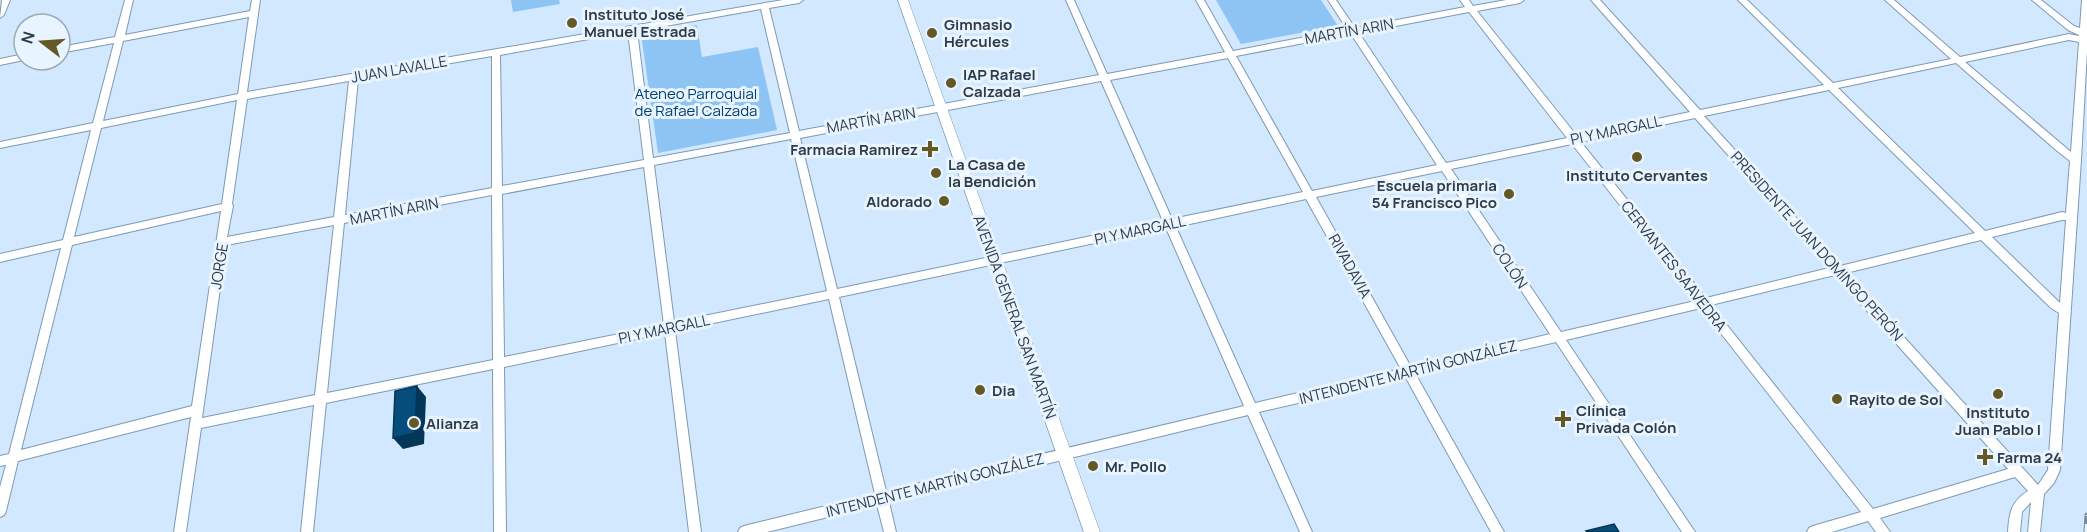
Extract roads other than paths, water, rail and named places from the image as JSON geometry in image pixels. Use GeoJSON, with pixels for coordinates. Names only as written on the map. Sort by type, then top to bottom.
{"type":"FeatureCollection","features":[{"type":"Feature","properties":{"kind":"main road","name":"AVENIDA GENERAL SAN MARTÍN"},"geometry":{"type":"LineString","coordinates":[[903,0],[1092,532]]}},
{"type":"Feature","properties":{"kind":"street"},"geometry":{"type":"LineString","coordinates":[[0,15],[6,0]]}},
{"type":"Feature","properties":{"kind":"street"},"geometry":{"type":"LineString","coordinates":[[0,511],[129,0]]}},
{"type":"Feature","properties":{"kind":"street","name":"JORGE"},"geometry":{"type":"LineString","coordinates":[[180,532],[256,0]]}},
{"type":"Feature","properties":{"kind":"street","name":"JUAN LAVALLE"},"geometry":{"type":"LineString","coordinates":[[0,145],[244,96],[800,0]]}},
{"type":"Feature","properties":{"kind":"street"},"geometry":{"type":"LineString","coordinates":[[1070,0],[1306,532]]}},
{"type":"Feature","properties":{"kind":"street","name":"RIVADAVIA"},"geometry":{"type":"LineString","coordinates":[[1200,0],[1498,532]]}},
{"type":"Feature","properties":{"kind":"street","name":"COLÓN"},"geometry":{"type":"LineString","coordinates":[[1332,0],[1689,532]]}},
{"type":"Feature","properties":{"kind":"street","name":"MARTÍN ARIN"},"geometry":{"type":"LineString","coordinates":[[223,242],[1230,54],[1353,30],[1468,4],[1520,0]]}},
{"type":"Feature","properties":{"kind":"street","name":"PRESIDENTE JUAN DOMINGO PERÓN"},"geometry":{"type":"LineString","coordinates":[[1595,0],[2038,494]]}},
{"type":"Feature","properties":{"kind":"street"},"geometry":{"type":"LineString","coordinates":[[1742,0],[2055,305],[2065,311]]}},
{"type":"Feature","properties":{"kind":"street"},"geometry":{"type":"LineString","coordinates":[[1888,0],[2059,148],[2076,159]]}},
{"type":"Feature","properties":{"kind":"street"},"geometry":{"type":"LineString","coordinates":[[2036,0],[2083,36]]}},
{"type":"Feature","properties":{"kind":"street"},"geometry":{"type":"LineString","coordinates":[[2014,532],[2016,509],[2024,500],[2038,494],[2050,482],[2054,470],[2086,0]]}},
{"type":"Feature","properties":{"kind":"street","name":"CERVANTES SAAVEDRA"},"geometry":{"type":"LineString","coordinates":[[1468,4],[1884,532]]}},
{"type":"Feature","properties":{"kind":"street"},"geometry":{"type":"LineString","coordinates":[[764,6],[890,532]]}},
{"type":"Feature","properties":{"kind":"street"},"geometry":{"type":"LineString","coordinates":[[72,48],[254,13]]}},
{"type":"Feature","properties":{"kind":"street"},"geometry":{"type":"LineString","coordinates":[[632,29],[695,532]]}},
{"type":"Feature","properties":{"kind":"street","name":"PI Y MARGALL"},"geometry":{"type":"LineString","coordinates":[[196,424],[833,294],[1831,85],[2083,36]]}},
{"type":"Feature","properties":{"kind":"street"},"geometry":{"type":"LineString","coordinates":[[496,53],[500,532]]}},
{"type":"Feature","properties":{"kind":"street"},"geometry":{"type":"LineString","coordinates":[[307,532],[354,77]]}},
{"type":"Feature","properties":{"kind":"street"},"geometry":{"type":"LineString","coordinates":[[0,258],[228,206]]}},
{"type":"Feature","properties":{"kind":"street","name":"INTENDENTE MARTÍN GONZÁLEZ"},"geometry":{"type":"LineString","coordinates":[[744,532],[1064,453],[1839,271],[2061,216],[2072,217]]}},
{"type":"Feature","properties":{"kind":"street"},"geometry":{"type":"LineString","coordinates":[[0,461],[198,410]]}},
{"type":"Feature","properties":{"kind":"street"},"geometry":{"type":"LineString","coordinates":[[1813,532],[2018,471]]}},
{"type":"Feature","properties":{"kind":"street"},"geometry":{"type":"LineString","coordinates":[[2034,532],[2038,494]]}},
{"type":"Feature","properties":{"kind":"railway"},"geometry":{"type":"LineString","coordinates":[[2086,532],[2087,515]]}},
{"type":"Feature","properties":{"kind":"place","name":"Instituto José Manuel Estrada"},"geometry":{"type":"Point","coordinates":[572,23]}},
{"type":"Feature","properties":{"kind":"place","name":"Gimnasio Hércules"},"geometry":{"type":"Point","coordinates":[932,33]}},
{"type":"Feature","properties":{"kind":"place","name":"IAP Rafael Calzada"},"geometry":{"type":"Point","coordinates":[951,83]}},
{"type":"Feature","properties":{"kind":"place","name":"Farmacia Ramirez"},"geometry":{"type":"Point","coordinates":[930,149]}},
{"type":"Feature","properties":{"kind":"place","name":"Instituto Cervantes"},"geometry":{"type":"Point","coordinates":[1637,157]}},
{"type":"Feature","properties":{"kind":"place","name":"La Casa de la Bendición"},"geometry":{"type":"Point","coordinates":[936,173]}},
{"type":"Feature","properties":{"kind":"place","name":"Escuela primaria 54 Francisco Pico"},"geometry":{"type":"Point","coordinates":[1509,194]}},
{"type":"Feature","properties":{"kind":"place","name":"Aldorado"},"geometry":{"type":"Point","coordinates":[944,201]}},
{"type":"Feature","properties":{"kind":"place","name":"Dia"},"geometry":{"type":"Point","coordinates":[980,390]}},
{"type":"Feature","properties":{"kind":"place","name":"Instituto Juan Pablo I"},"geometry":{"type":"Point","coordinates":[1998,394]}},
{"type":"Feature","properties":{"kind":"place","name":"Rayito de Sol"},"geometry":{"type":"Point","coordinates":[1837,399]}},
{"type":"Feature","properties":{"kind":"place","name":"Clínica Privada Colón"},"geometry":{"type":"Point","coordinates":[1563,419]}},
{"type":"Feature","properties":{"kind":"place","name":"Alianza"},"geometry":{"type":"Point","coordinates":[414,423]}},
{"type":"Feature","properties":{"kind":"place","name":"Farma 24"},"geometry":{"type":"Point","coordinates":[1985,457]}},
{"type":"Feature","properties":{"kind":"place","name":"Mr. Pollo"},"geometry":{"type":"Point","coordinates":[1093,466]}},
{"type":"Feature","properties":{"kind":"park label","name":"Ateneo Parroquial de Rafael Calzada"},"geometry":{"type":"Point","coordinates":[696,102]}}]}
